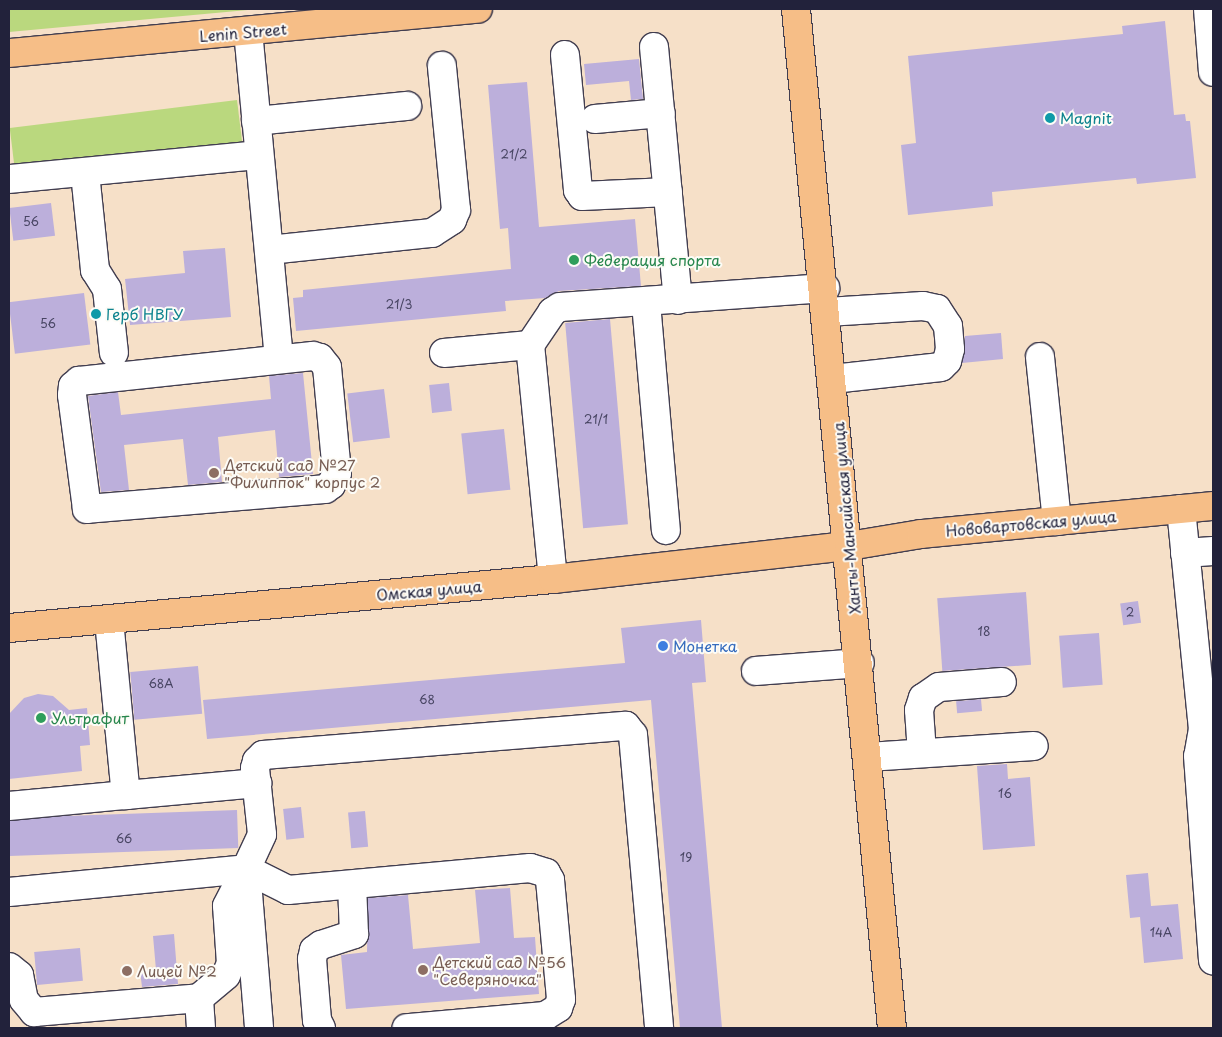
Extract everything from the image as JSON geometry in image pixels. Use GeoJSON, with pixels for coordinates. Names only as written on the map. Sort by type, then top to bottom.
{"type":"FeatureCollection","features":[{"type":"Feature","properties":{"kind":"main road","name":"Lenin Street"},"geometry":{"type":"LineString","coordinates":[[9,53],[478,9]]}},
{"type":"Feature","properties":{"kind":"main road","name":"Ханты-Мансийская улица"},"geometry":{"type":"LineString","coordinates":[[796,9],[834,379],[892,1028]]}},
{"type":"Feature","properties":{"kind":"main road","name":"Нововартовская улица"},"geometry":{"type":"LineString","coordinates":[[849,546],[921,534],[1213,506]]}},
{"type":"Feature","properties":{"kind":"main road","name":"Омская улица"},"geometry":{"type":"LineString","coordinates":[[9,628],[553,579],[849,546]]}},
{"type":"Feature","properties":{"kind":"lane"},"geometry":{"type":"LineString","coordinates":[[1208,9],[1213,72]]}},
{"type":"Feature","properties":{"kind":"lane"},"geometry":{"type":"LineString","coordinates":[[248,31],[279,359]]}},
{"type":"Feature","properties":{"kind":"lane"},"geometry":{"type":"LineString","coordinates":[[654,47],[678,300]]}},
{"type":"Feature","properties":{"kind":"lane"},"geometry":{"type":"LineString","coordinates":[[565,55],[578,190],[582,196],[668,192]]}},
{"type":"Feature","properties":{"kind":"lane"},"geometry":{"type":"LineString","coordinates":[[269,250],[432,233],[444,228],[456,210],[442,66]]}},
{"type":"Feature","properties":{"kind":"lane"},"geometry":{"type":"LineString","coordinates":[[256,121],[407,106]]}},
{"type":"Feature","properties":{"kind":"lane"},"geometry":{"type":"LineString","coordinates":[[594,119],[660,113]]}},
{"type":"Feature","properties":{"kind":"lane"},"geometry":{"type":"LineString","coordinates":[[9,179],[259,155]]}},
{"type":"Feature","properties":{"kind":"lane"},"geometry":{"type":"LineString","coordinates":[[85,172],[95,270],[107,290],[114,353]]}},
{"type":"Feature","properties":{"kind":"lane"},"geometry":{"type":"LineString","coordinates":[[553,579],[530,344],[552,312],[560,307],[678,300],[826,300],[923,306],[937,309],[948,326],[950,349],[948,361],[941,367],[834,379]]}},
{"type":"Feature","properties":{"kind":"lane"},"geometry":{"type":"LineString","coordinates":[[646,303],[666,530]]}},
{"type":"Feature","properties":{"kind":"lane"},"geometry":{"type":"LineString","coordinates":[[444,353],[530,344]]}},
{"type":"Feature","properties":{"kind":"lane"},"geometry":{"type":"LineString","coordinates":[[313,356],[325,362],[337,473],[332,485],[325,489],[87,509],[72,394],[73,386],[79,381],[279,359],[313,356]]}},
{"type":"Feature","properties":{"kind":"lane"},"geometry":{"type":"LineString","coordinates":[[1040,357],[1057,520]]}},
{"type":"Feature","properties":{"kind":"lane"},"geometry":{"type":"LineString","coordinates":[[1181,509],[1208,737],[1198,756],[1213,960]]}},
{"type":"Feature","properties":{"kind":"lane"},"geometry":{"type":"LineString","coordinates":[[1185,553],[1213,551]]}},
{"type":"Feature","properties":{"kind":"lane"},"geometry":{"type":"LineString","coordinates":[[109,620],[126,795]]}},
{"type":"Feature","properties":{"kind":"lane"},"geometry":{"type":"LineString","coordinates":[[756,671],[860,663]]}},
{"type":"Feature","properties":{"kind":"lane"},"geometry":{"type":"LineString","coordinates":[[922,753],[919,710],[923,698],[938,688],[1002,682]]}},
{"type":"Feature","properties":{"kind":"lane"},"geometry":{"type":"LineString","coordinates":[[9,967],[19,975],[24,1000],[34,1012],[199,998],[230,970],[227,906],[262,834],[257,783],[257,760],[263,755],[626,726],[633,735],[658,1028]]}},
{"type":"Feature","properties":{"kind":"lane"},"geometry":{"type":"LineString","coordinates":[[868,757],[1034,746]]}},
{"type":"Feature","properties":{"kind":"lane"},"geometry":{"type":"LineString","coordinates":[[9,806],[257,783]]}},
{"type":"Feature","properties":{"kind":"lane"},"geometry":{"type":"LineString","coordinates":[[9,892],[246,869],[283,890],[530,868],[546,873],[550,880],[562,999],[558,1008],[545,1016],[407,1028]]}},
{"type":"Feature","properties":{"kind":"lane"},"geometry":{"type":"LineString","coordinates":[[246,869],[259,1028]]}},
{"type":"Feature","properties":{"kind":"lane"},"geometry":{"type":"LineString","coordinates":[[321,1028],[316,1020],[312,959],[314,950],[320,945],[354,934],[352,885]]}},
{"type":"Feature","properties":{"kind":"lane"},"geometry":{"type":"LineString","coordinates":[[199,998],[201,1028]]}},
{"type":"Feature","properties":{"kind":"green space"},"geometry":{"type":"Polygon","coordinates":[[[9,9],[260,9],[9,32],[9,9]]]}},
{"type":"Feature","properties":{"kind":"green space"},"geometry":{"type":"Polygon","coordinates":[[[237,100],[243,149],[16,177],[10,128],[237,100]]]}},
{"type":"Feature","properties":{"kind":"building","name":"Magnit"},"geometry":{"type":"Polygon","coordinates":[[[1165,21],[1174,115],[1185,114],[1186,121],[1190,121],[1196,178],[1137,184],[1136,178],[992,192],[993,206],[908,215],[901,145],[916,143],[908,56],[1123,34],[1122,26],[1165,21]]]}},
{"type":"Feature","properties":{"kind":"building"},"geometry":{"type":"Polygon","coordinates":[[[639,59],[643,99],[631,100],[629,81],[586,85],[584,64],[639,59]]]}},
{"type":"Feature","properties":{"kind":"building"},"geometry":{"type":"Polygon","coordinates":[[[527,82],[539,227],[635,219],[641,286],[559,291],[545,298],[505,301],[506,311],[296,331],[293,298],[303,297],[303,290],[511,269],[508,228],[500,229],[488,85],[527,82]]]}},
{"type":"Feature","properties":{"kind":"building"},"geometry":{"type":"Polygon","coordinates":[[[51,203],[55,236],[13,241],[9,208],[51,203]]]}},
{"type":"Feature","properties":{"kind":"building"},"geometry":{"type":"Polygon","coordinates":[[[225,248],[231,317],[130,325],[125,279],[185,273],[183,251],[225,248]]]}},
{"type":"Feature","properties":{"kind":"building"},"geometry":{"type":"Polygon","coordinates":[[[84,293],[90,345],[15,354],[9,302],[84,293]]]}},
{"type":"Feature","properties":{"kind":"building"},"geometry":{"type":"Polygon","coordinates":[[[610,319],[628,524],[583,528],[565,323],[610,319]]]}},
{"type":"Feature","properties":{"kind":"building"},"geometry":{"type":"Polygon","coordinates":[[[1001,333],[1003,359],[962,363],[965,336],[1001,333]]]}},
{"type":"Feature","properties":{"kind":"building"},"geometry":{"type":"Polygon","coordinates":[[[303,373],[313,474],[279,477],[275,430],[218,437],[222,482],[188,485],[183,439],[124,445],[129,490],[101,492],[88,396],[118,392],[121,415],[271,399],[269,376],[303,373]]]}},
{"type":"Feature","properties":{"kind":"building"},"geometry":{"type":"Polygon","coordinates":[[[449,383],[452,411],[432,413],[429,385],[449,383]]]}},
{"type":"Feature","properties":{"kind":"building"},"geometry":{"type":"Polygon","coordinates":[[[384,389],[390,438],[353,442],[347,394],[384,389]]]}},
{"type":"Feature","properties":{"kind":"building"},"geometry":{"type":"Polygon","coordinates":[[[504,429],[510,490],[468,494],[461,433],[504,429]]]}},
{"type":"Feature","properties":{"kind":"building"},"geometry":{"type":"Polygon","coordinates":[[[1026,592],[1031,665],[942,671],[937,598],[1026,592]]]}},
{"type":"Feature","properties":{"kind":"building"},"geometry":{"type":"Polygon","coordinates":[[[1138,601],[1141,623],[1123,625],[1120,604],[1138,601]]]}},
{"type":"Feature","properties":{"kind":"building"},"geometry":{"type":"Polygon","coordinates":[[[701,620],[706,682],[692,683],[722,1028],[680,1028],[651,700],[207,739],[203,700],[625,663],[621,628],[701,620]]]}},
{"type":"Feature","properties":{"kind":"building"},"geometry":{"type":"Polygon","coordinates":[[[1099,633],[1103,685],[1063,688],[1059,636],[1099,633]]]}},
{"type":"Feature","properties":{"kind":"building"},"geometry":{"type":"Polygon","coordinates":[[[198,666],[202,714],[134,720],[130,672],[198,666]]]}},
{"type":"Feature","properties":{"kind":"building"},"geometry":{"type":"Polygon","coordinates":[[[38,694],[53,696],[69,710],[87,708],[90,745],[80,746],[82,771],[9,779],[9,714],[24,698],[38,694]]]}},
{"type":"Feature","properties":{"kind":"building"},"geometry":{"type":"Polygon","coordinates":[[[981,699],[982,711],[957,713],[956,701],[981,699]]]}},
{"type":"Feature","properties":{"kind":"building"},"geometry":{"type":"Polygon","coordinates":[[[1007,764],[1008,779],[1030,777],[1035,846],[983,850],[977,766],[1007,764]]]}},
{"type":"Feature","properties":{"kind":"building"},"geometry":{"type":"Polygon","coordinates":[[[301,807],[304,838],[286,840],[283,809],[301,807]]]}},
{"type":"Feature","properties":{"kind":"building"},"geometry":{"type":"Polygon","coordinates":[[[237,810],[238,848],[9,856],[9,818],[237,810]]]}},
{"type":"Feature","properties":{"kind":"building"},"geometry":{"type":"Polygon","coordinates":[[[365,811],[368,847],[351,848],[348,812],[365,811]]]}},
{"type":"Feature","properties":{"kind":"building"},"geometry":{"type":"Polygon","coordinates":[[[1148,873],[1151,906],[1178,904],[1183,959],[1144,963],[1140,917],[1130,918],[1126,875],[1148,873]]]}},
{"type":"Feature","properties":{"kind":"building"},"geometry":{"type":"Polygon","coordinates":[[[510,888],[514,938],[535,937],[539,994],[346,1009],[341,955],[367,952],[368,898],[408,895],[413,949],[480,943],[475,890],[510,888]]]}},
{"type":"Feature","properties":{"kind":"building"},"geometry":{"type":"Polygon","coordinates":[[[174,934],[178,984],[142,987],[140,971],[156,970],[153,936],[174,934]]]}},
{"type":"Feature","properties":{"kind":"building"},"geometry":{"type":"Polygon","coordinates":[[[80,948],[83,981],[37,985],[34,952],[80,948]]]}},
{"type":"Feature","properties":{"kind":"place","name":"Magnit"},"geometry":{"type":"Point","coordinates":[1050,118]}},
{"type":"Feature","properties":{"kind":"place","name":"Федерация спорта"},"geometry":{"type":"Point","coordinates":[574,260]}},
{"type":"Feature","properties":{"kind":"place","name":"Герб НВГУ"},"geometry":{"type":"Point","coordinates":[96,314]}},
{"type":"Feature","properties":{"kind":"place","name":"Детский сад №27 \"Филиппок\" корпус 2"},"geometry":{"type":"Point","coordinates":[214,473]}},
{"type":"Feature","properties":{"kind":"place","name":"Монетка"},"geometry":{"type":"Point","coordinates":[663,646]}},
{"type":"Feature","properties":{"kind":"place","name":"Ультрафит"},"geometry":{"type":"Point","coordinates":[41,718]}},
{"type":"Feature","properties":{"kind":"place","name":"Детский сад №56 \"Северяночка\""},"geometry":{"type":"Point","coordinates":[423,970]}},
{"type":"Feature","properties":{"kind":"place","name":"Лицей №2"},"geometry":{"type":"Point","coordinates":[127,971]}}]}
